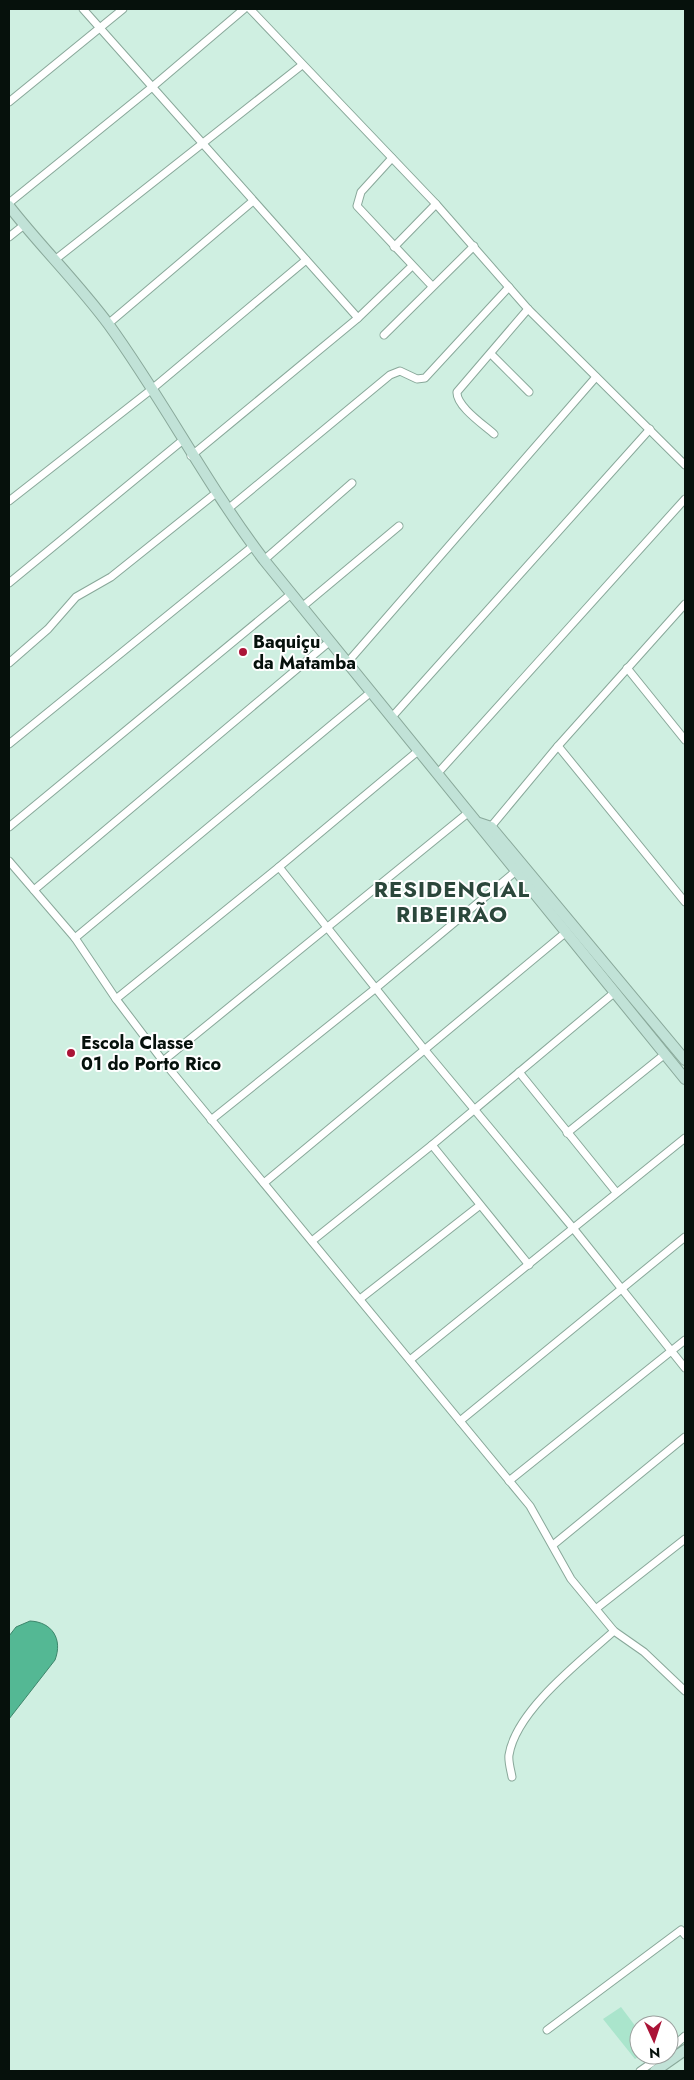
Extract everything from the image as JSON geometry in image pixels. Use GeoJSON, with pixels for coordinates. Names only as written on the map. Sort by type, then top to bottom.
{"type":"FeatureCollection","features":[{"type":"Feature","properties":{"kind":"street"},"geometry":{"type":"LineString","coordinates":[[83,9],[151,88],[358,318]]}},
{"type":"Feature","properties":{"kind":"street"},"geometry":{"type":"LineString","coordinates":[[9,102],[124,9]]}},
{"type":"Feature","properties":{"kind":"street"},"geometry":{"type":"LineString","coordinates":[[244,9],[9,204],[24,225],[56,260],[108,324],[152,389],[191,456],[264,560],[469,812],[488,830],[684,1058]]}},
{"type":"Feature","properties":{"kind":"street"},"geometry":{"type":"LineString","coordinates":[[250,9],[436,204],[528,309],[685,465]]}},
{"type":"Feature","properties":{"kind":"street"},"geometry":{"type":"LineString","coordinates":[[56,260],[302,65]]}},
{"type":"Feature","properties":{"kind":"street"},"geometry":{"type":"LineString","coordinates":[[392,158],[361,192],[357,203],[363,215],[432,286]]}},
{"type":"Feature","properties":{"kind":"street"},"geometry":{"type":"LineString","coordinates":[[108,324],[253,200]]}},
{"type":"Feature","properties":{"kind":"street"},"geometry":{"type":"LineString","coordinates":[[394,247],[436,204]]}},
{"type":"Feature","properties":{"kind":"street"},"geometry":{"type":"LineString","coordinates":[[9,237],[24,225]]}},
{"type":"Feature","properties":{"kind":"street"},"geometry":{"type":"LineString","coordinates":[[384,335],[474,246]]}},
{"type":"Feature","properties":{"kind":"street"},"geometry":{"type":"LineString","coordinates":[[9,502],[152,389],[306,260]]}},
{"type":"Feature","properties":{"kind":"street"},"geometry":{"type":"LineString","coordinates":[[191,456],[358,318],[412,266]]}},
{"type":"Feature","properties":{"kind":"street"},"geometry":{"type":"LineString","coordinates":[[228,509],[390,375],[400,372],[417,379],[425,378],[509,287]]}},
{"type":"Feature","properties":{"kind":"street"},"geometry":{"type":"LineString","coordinates":[[494,434],[463,406],[457,395],[528,309]]}},
{"type":"Feature","properties":{"kind":"street"},"geometry":{"type":"LineString","coordinates":[[492,354],[529,392]]}},
{"type":"Feature","properties":{"kind":"street"},"geometry":{"type":"LineString","coordinates":[[347,663],[596,378]]}},
{"type":"Feature","properties":{"kind":"street"},"geometry":{"type":"LineString","coordinates":[[392,717],[650,429]]}},
{"type":"Feature","properties":{"kind":"street"},"geometry":{"type":"LineString","coordinates":[[9,582],[183,440]]}},
{"type":"Feature","properties":{"kind":"street"},"geometry":{"type":"LineString","coordinates":[[264,560],[352,483]]}},
{"type":"Feature","properties":{"kind":"street"},"geometry":{"type":"LineString","coordinates":[[9,664],[35,642],[81,594],[111,576],[216,492]]}},
{"type":"Feature","properties":{"kind":"street"},"geometry":{"type":"LineString","coordinates":[[438,773],[685,499]]}},
{"type":"Feature","properties":{"kind":"street"},"geometry":{"type":"LineString","coordinates":[[302,607],[399,526]]}},
{"type":"Feature","properties":{"kind":"street"},"geometry":{"type":"LineString","coordinates":[[9,744],[253,546]]}},
{"type":"Feature","properties":{"kind":"street"},"geometry":{"type":"LineString","coordinates":[[9,827],[291,594]]}},
{"type":"Feature","properties":{"kind":"street"},"geometry":{"type":"LineString","coordinates":[[488,830],[558,746],[685,604]]}},
{"type":"Feature","properties":{"kind":"street"},"geometry":{"type":"LineString","coordinates":[[34,890],[329,642]]}},
{"type":"Feature","properties":{"kind":"street"},"geometry":{"type":"LineString","coordinates":[[627,668],[685,740]]}},
{"type":"Feature","properties":{"kind":"street"},"geometry":{"type":"LineString","coordinates":[[75,938],[371,692]]}},
{"type":"Feature","properties":{"kind":"street"},"geometry":{"type":"LineString","coordinates":[[558,746],[685,902]]}},
{"type":"Feature","properties":{"kind":"street"},"geometry":{"type":"LineString","coordinates":[[116,999],[418,751]]}},
{"type":"Feature","properties":{"kind":"street"},"geometry":{"type":"LineString","coordinates":[[163,1061],[469,812]]}},
{"type":"Feature","properties":{"kind":"street"},"geometry":{"type":"LineString","coordinates":[[488,830],[516,871],[565,933],[685,1079]]}},
{"type":"Feature","properties":{"kind":"street"},"geometry":{"type":"LineString","coordinates":[[9,861],[75,938],[116,999],[163,1061],[510,1480],[539,1518],[560,1563],[571,1579],[597,1608],[614,1631],[644,1652],[685,1691]]}},
{"type":"Feature","properties":{"kind":"street"},"geometry":{"type":"LineString","coordinates":[[279,867],[424,1049],[573,1228],[685,1368]]}},
{"type":"Feature","properties":{"kind":"street"},"geometry":{"type":"LineString","coordinates":[[211,1120],[376,988],[516,871]]}},
{"type":"Feature","properties":{"kind":"street"},"geometry":{"type":"LineString","coordinates":[[264,1183],[565,933]]}},
{"type":"Feature","properties":{"kind":"street"},"geometry":{"type":"LineString","coordinates":[[312,1241],[432,1145],[473,1108],[614,992]]}},
{"type":"Feature","properties":{"kind":"street"},"geometry":{"type":"LineString","coordinates":[[567,1133],[665,1054]]}},
{"type":"Feature","properties":{"kind":"street"},"geometry":{"type":"LineString","coordinates":[[518,1072],[616,1192]]}},
{"type":"Feature","properties":{"kind":"street"},"geometry":{"type":"LineString","coordinates":[[410,1360],[685,1138]]}},
{"type":"Feature","properties":{"kind":"street"},"geometry":{"type":"LineString","coordinates":[[432,1145],[479,1206],[529,1265]]}},
{"type":"Feature","properties":{"kind":"street"},"geometry":{"type":"LineString","coordinates":[[360,1299],[479,1206]]}},
{"type":"Feature","properties":{"kind":"street"},"geometry":{"type":"LineString","coordinates":[[460,1421],[685,1237]]}},
{"type":"Feature","properties":{"kind":"street"},"geometry":{"type":"LineString","coordinates":[[510,1480],[685,1340]]}},
{"type":"Feature","properties":{"kind":"street"},"geometry":{"type":"LineString","coordinates":[[553,1545],[685,1437]]}},
{"type":"Feature","properties":{"kind":"street"},"geometry":{"type":"LineString","coordinates":[[597,1608],[685,1538]]}},
{"type":"Feature","properties":{"kind":"street"},"geometry":{"type":"LineString","coordinates":[[512,1777],[509,1756],[523,1723],[551,1689],[614,1631]]}},
{"type":"Feature","properties":{"kind":"street"},"geometry":{"type":"LineString","coordinates":[[547,2030],[681,1930],[685,1935]]}},
{"type":"Feature","properties":{"kind":"street"},"geometry":{"type":"LineString","coordinates":[[656,2071],[685,2050]]}},
{"type":"Feature","properties":{"kind":"shaded area"},"geometry":{"type":"Polygon","coordinates":[[[30,1621],[38,1622],[50,1628],[58,1645],[57,1652],[55,1660],[9,1719],[9,1636],[16,1627],[30,1621]]]}},
{"type":"Feature","properties":{"kind":"shaded area"},"geometry":{"type":"Polygon","coordinates":[[[621,2007],[629,2018],[629,2052],[603,2019],[621,2007]]]}},
{"type":"Feature","properties":{"kind":"place","name":"Baquiçu da Matamba"},"geometry":{"type":"Point","coordinates":[243,652]}},
{"type":"Feature","properties":{"kind":"place","name":"Escola Classe 01 do Porto Rico"},"geometry":{"type":"Point","coordinates":[71,1053]}},
{"type":"Feature","properties":{"kind":"district","name":"RESIDENCIAL RIBEIRÃO"},"geometry":{"type":"Point","coordinates":[452,902]}}]}
